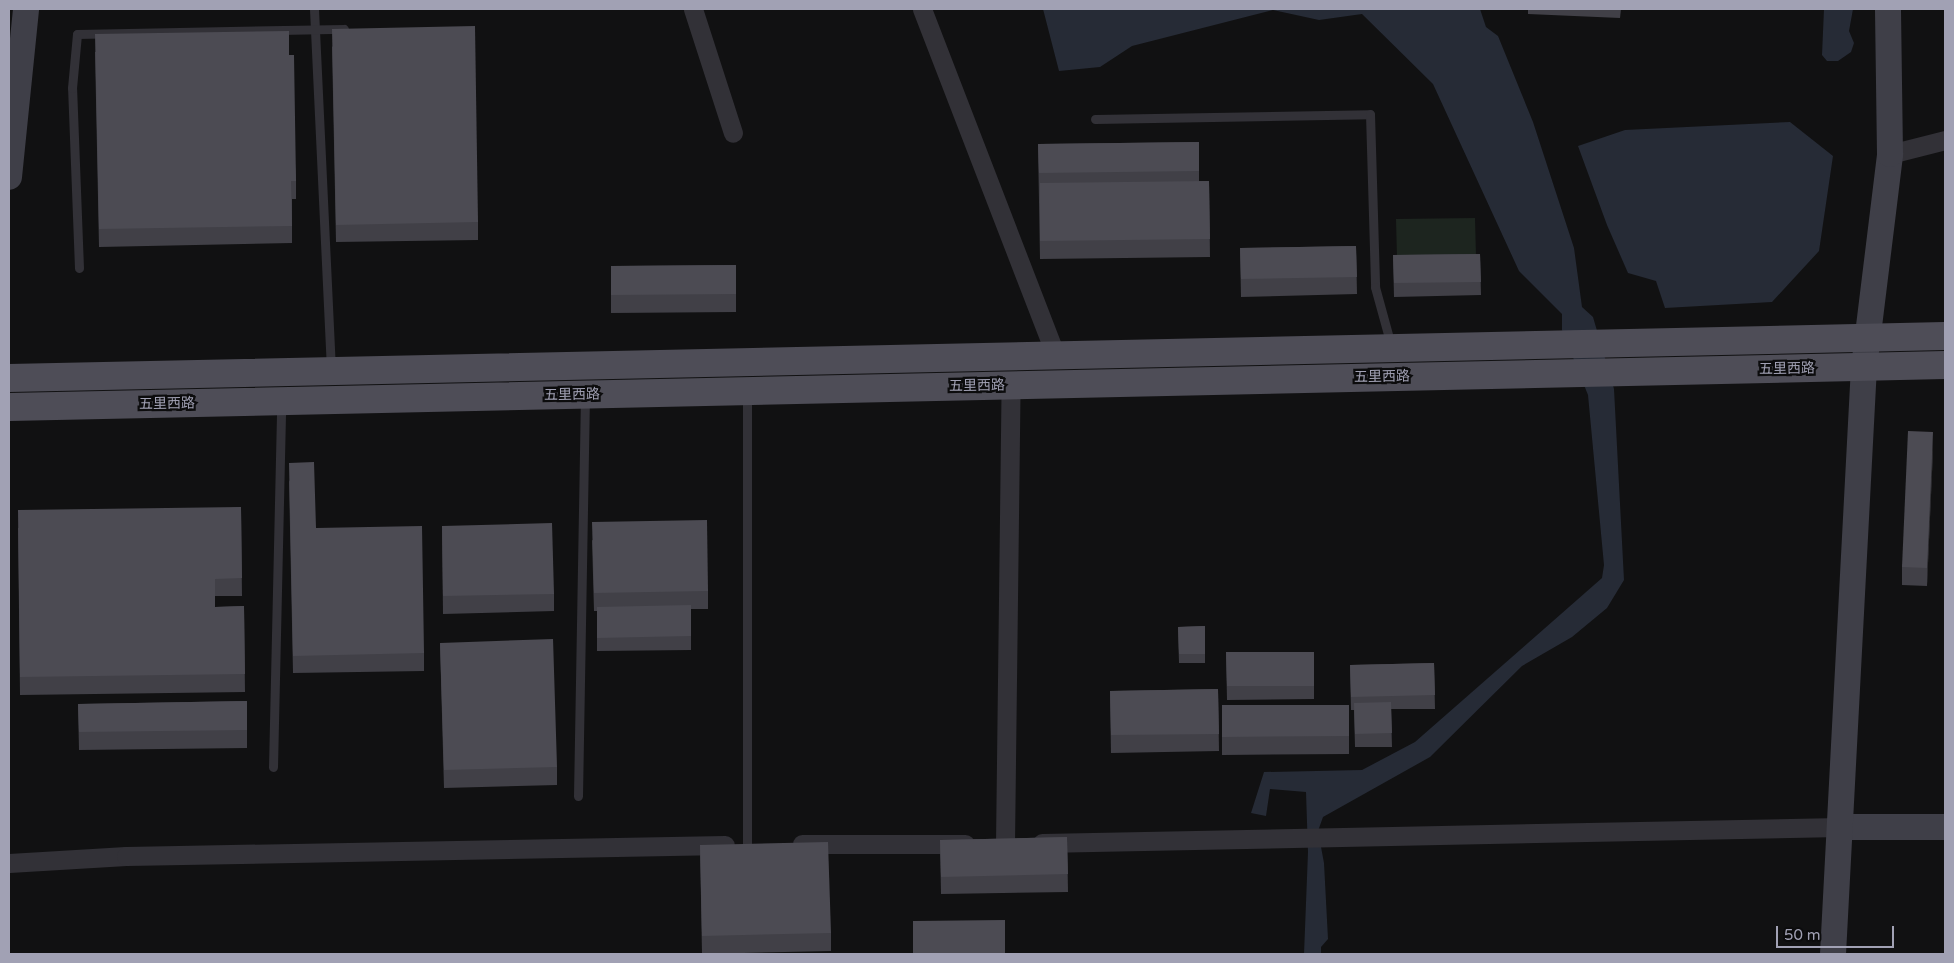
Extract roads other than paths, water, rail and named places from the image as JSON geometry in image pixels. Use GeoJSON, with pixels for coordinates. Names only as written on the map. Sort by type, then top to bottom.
{"type":"FeatureCollection","features":[{"type":"Feature","properties":{"kind":"main road"},"geometry":{"type":"LineString","coordinates":[[9,178],[26,9]]}},
{"type":"Feature","properties":{"kind":"main road"},"geometry":{"type":"LineString","coordinates":[[1833,954],[1864,367],[1890,154],[1888,9]]}},
{"type":"Feature","properties":{"kind":"main road","name":"五里西路"},"geometry":{"type":"LineString","coordinates":[[9,378],[1945,336]]}},
{"type":"Feature","properties":{"kind":"main road","name":"五里西路"},"geometry":{"type":"LineString","coordinates":[[9,407],[1945,365]]}},
{"type":"Feature","properties":{"kind":"main road"},"geometry":{"type":"LineString","coordinates":[[1840,826],[1945,827]]}},
{"type":"Feature","properties":{"kind":"street"},"geometry":{"type":"LineString","coordinates":[[693,9],[733,133]]}},
{"type":"Feature","properties":{"kind":"street"},"geometry":{"type":"LineString","coordinates":[[922,9],[1056,354]]}},
{"type":"Feature","properties":{"kind":"street"},"geometry":{"type":"LineString","coordinates":[[1890,154],[1945,140]]}},
{"type":"Feature","properties":{"kind":"street"},"geometry":{"type":"LineString","coordinates":[[1005,844],[1010,385]]}},
{"type":"Feature","properties":{"kind":"street"},"geometry":{"type":"LineString","coordinates":[[786,844],[1005,844],[1840,826]]}},
{"type":"Feature","properties":{"kind":"street"},"geometry":{"type":"LineString","coordinates":[[9,862],[136,856],[766,844]]}},
{"type":"Feature","properties":{"kind":"lane"},"geometry":{"type":"LineString","coordinates":[[314,9],[331,371]]}},
{"type":"Feature","properties":{"kind":"lane"},"geometry":{"type":"LineString","coordinates":[[79,268],[72,88],[78,34],[353,29]]}},
{"type":"Feature","properties":{"kind":"lane"},"geometry":{"type":"LineString","coordinates":[[1095,119],[1370,114],[1375,287],[1392,348]]}},
{"type":"Feature","properties":{"kind":"lane"},"geometry":{"type":"LineString","coordinates":[[747,391],[747,845]]}},
{"type":"Feature","properties":{"kind":"lane"},"geometry":{"type":"LineString","coordinates":[[578,796],[585,394]]}},
{"type":"Feature","properties":{"kind":"lane"},"geometry":{"type":"LineString","coordinates":[[272,767],[281,401]]}}]}
